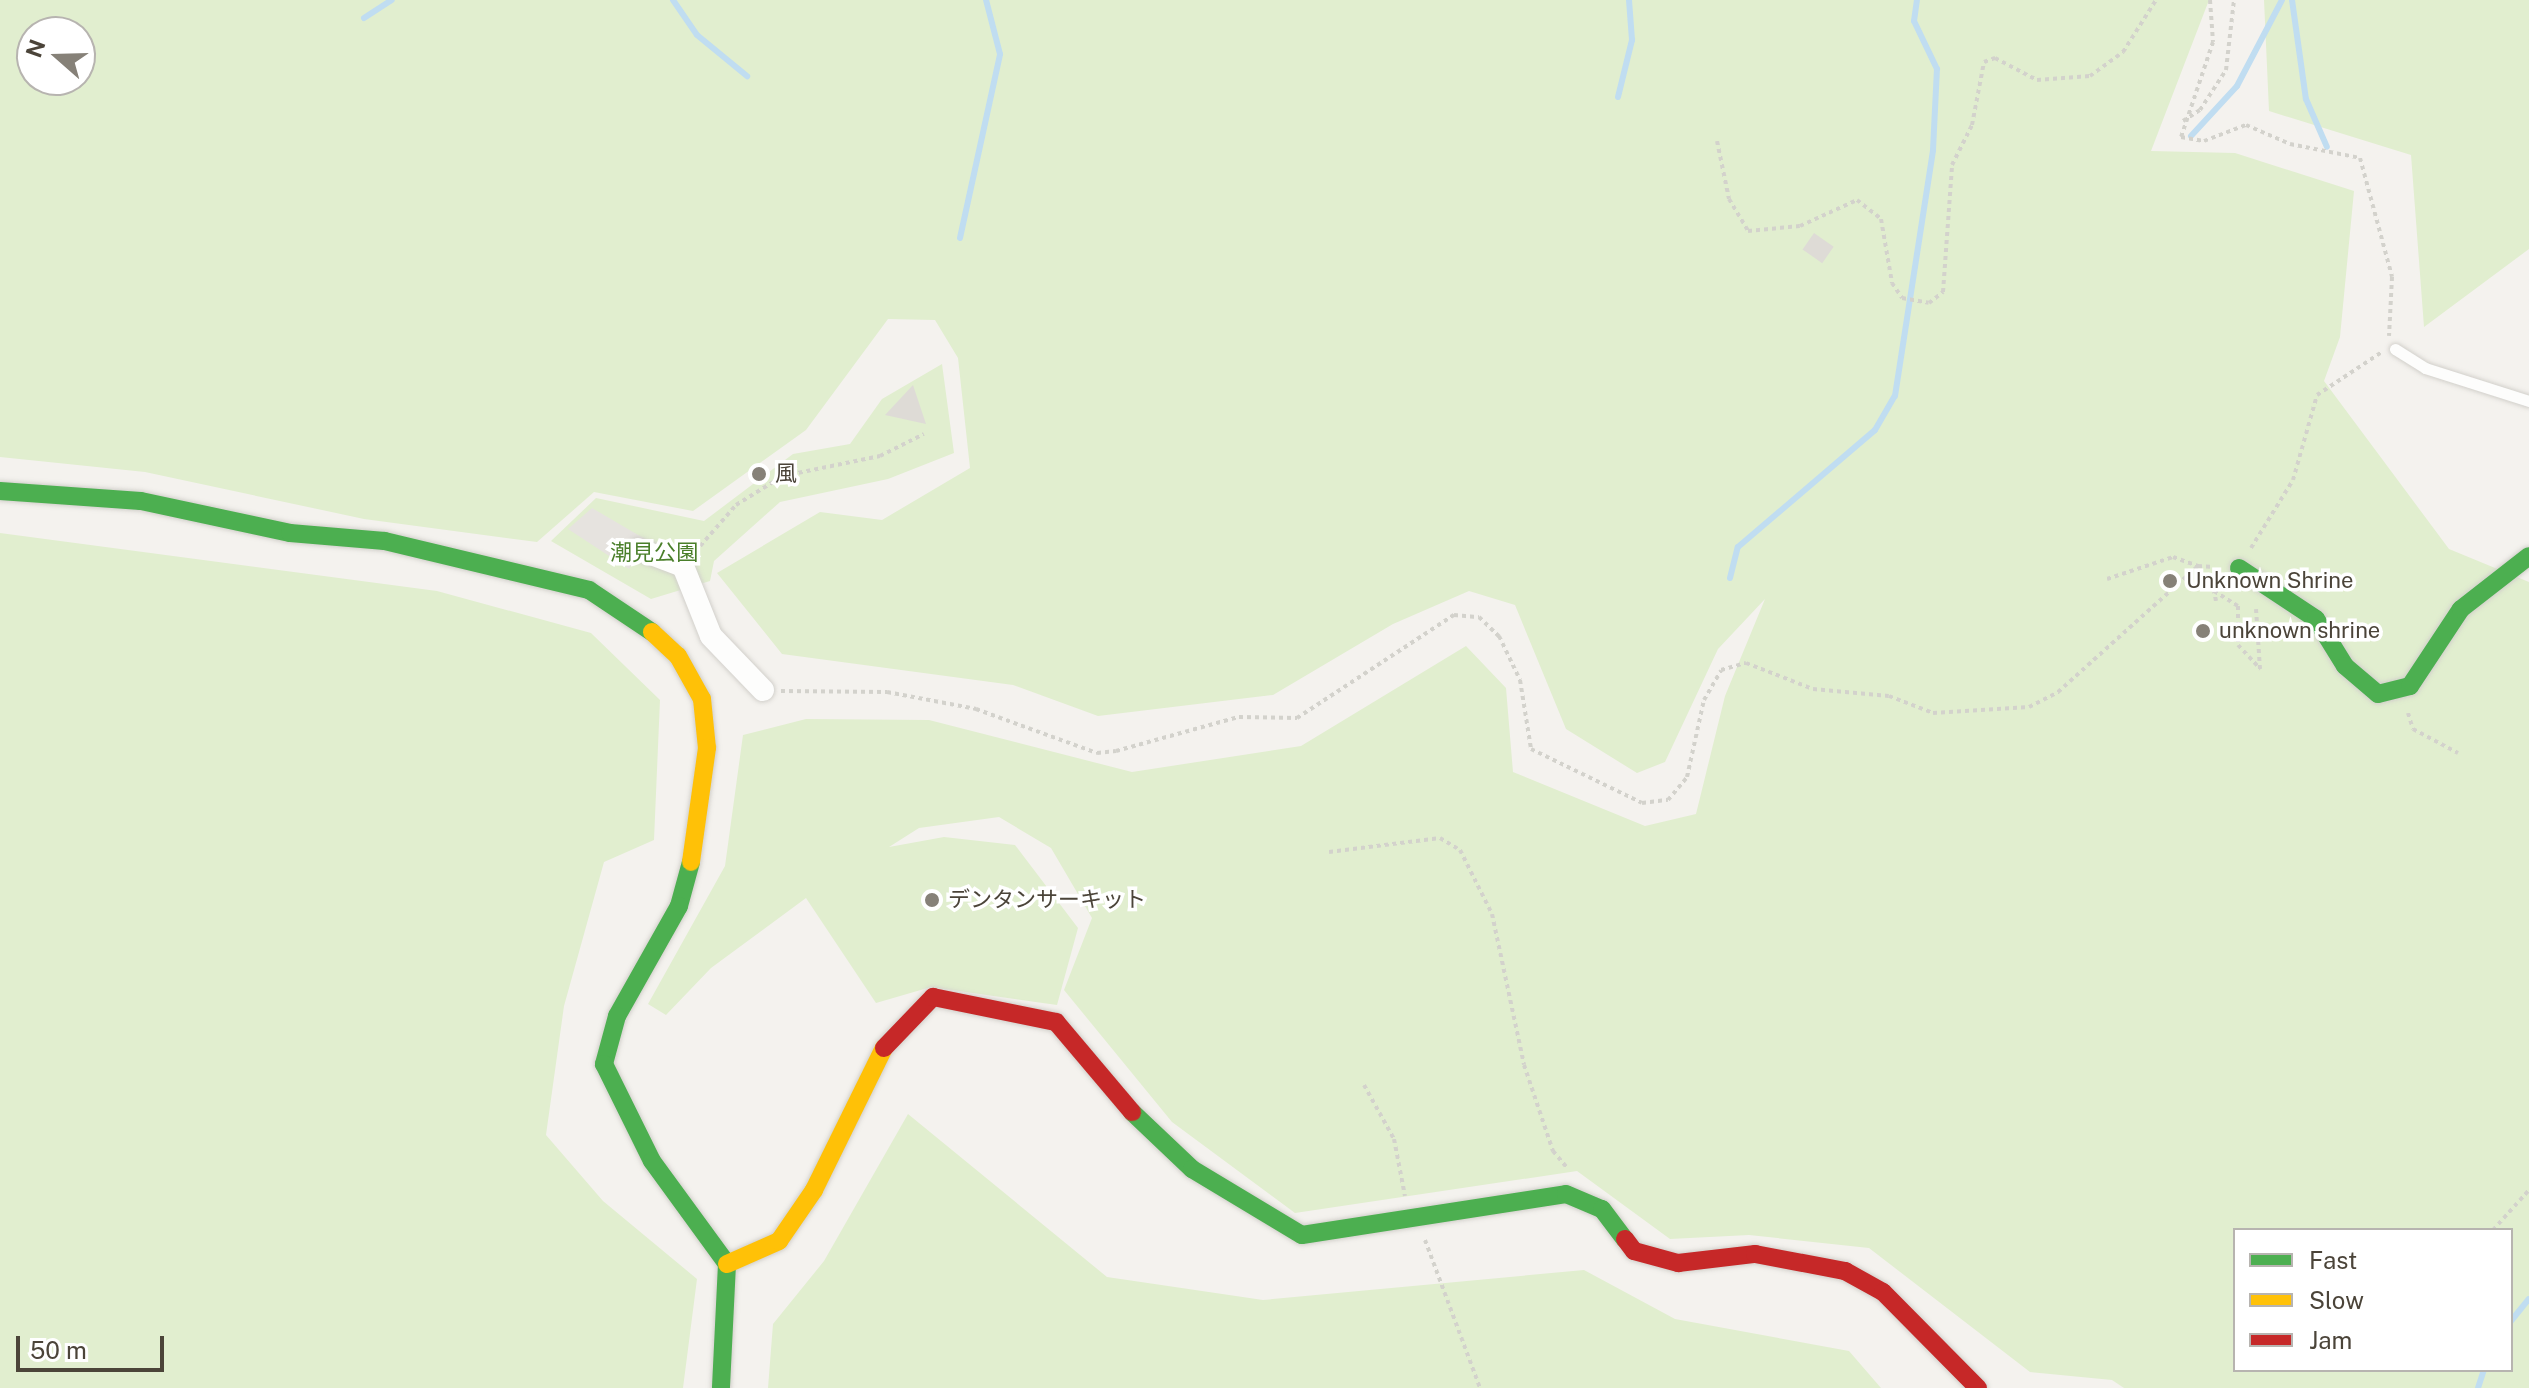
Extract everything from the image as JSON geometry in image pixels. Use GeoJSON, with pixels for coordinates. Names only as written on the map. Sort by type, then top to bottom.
{"type":"FeatureCollection","features":[{"type":"Feature","properties":{"kind":"street"},"geometry":{"type":"LineString","coordinates":[[0,491],[141,501],[290,533],[385,541],[589,590],[631,613],[678,656],[702,699],[707,748],[699,831],[679,906],[617,1016],[604,1064],[652,1161],[727,1264],[721,1388]]}},
{"type":"Feature","properties":{"kind":"street"},"geometry":{"type":"LineString","coordinates":[[638,549],[683,566],[711,636],[763,690]]}},
{"type":"Feature","properties":{"kind":"street"},"geometry":{"type":"LineString","coordinates":[[2239,568],[2316,619],[2345,666],[2378,694],[2410,686],[2461,609],[2529,556]]}},
{"type":"Feature","properties":{"kind":"street"},"geometry":{"type":"LineString","coordinates":[[727,1264],[779,1241],[814,1190],[891,1033],[933,997],[1056,1022],[1143,1125],[1192,1169],[1302,1235],[1566,1194],[1602,1209],[1634,1251],[1678,1263],[1755,1254],[1845,1271],[1883,1292],[1978,1388]]}},
{"type":"Feature","properties":{"kind":"lane"},"geometry":{"type":"LineString","coordinates":[[2395,349],[2425,368],[2529,401]]}},
{"type":"Feature","properties":{"kind":"path"},"geometry":{"type":"LineString","coordinates":[[1717,141],[1729,199],[1748,231],[1800,226],[1857,200],[1881,219],[1892,283],[1902,298],[1929,303],[1943,292],[1952,165],[1972,125],[1984,62],[1995,58],[2037,80],[2090,76],[2123,52],[2156,0]]}},
{"type":"Feature","properties":{"kind":"path"},"geometry":{"type":"LineString","coordinates":[[2107,579],[2173,557],[2198,566],[2239,568],[2293,480],[2317,395],[2336,376],[2395,349],[2389,338],[2392,277],[2360,158],[2290,144],[2246,125],[2193,143],[2181,137],[2181,122],[2213,42],[2210,0]]}},
{"type":"Feature","properties":{"kind":"path"},"geometry":{"type":"LineString","coordinates":[[2181,122],[2200,110],[2226,70],[2234,0]]}},
{"type":"Feature","properties":{"kind":"path"},"geometry":{"type":"LineString","coordinates":[[683,566],[736,505],[783,476],[880,456],[924,434]]}},
{"type":"Feature","properties":{"kind":"path"},"geometry":{"type":"LineString","coordinates":[[763,690],[887,692],[976,709],[1097,753],[1116,751],[1239,717],[1297,718],[1454,615],[1479,617],[1499,636],[1520,680],[1531,749],[1642,803],[1668,800],[1687,777],[1704,700],[1721,670],[1746,663],[1813,689],[1889,696],[1933,713],[2029,707],[2058,692],[2198,566]]}},
{"type":"Feature","properties":{"kind":"path"},"geometry":{"type":"LineString","coordinates":[[2216,601],[2214,591],[2238,606],[2238,645],[2252,664],[2264,666],[2255,618],[2266,585]]}},
{"type":"Feature","properties":{"kind":"path"},"geometry":{"type":"LineString","coordinates":[[2410,686],[2413,729],[2458,753]]}},
{"type":"Feature","properties":{"kind":"path"},"geometry":{"type":"LineString","coordinates":[[1329,852],[1440,838],[1460,850],[1492,914],[1524,1065],[1553,1151],[1571,1173]]}},
{"type":"Feature","properties":{"kind":"path"},"geometry":{"type":"LineString","coordinates":[[1364,1085],[1394,1139],[1416,1217],[1480,1388]]}},
{"type":"Feature","properties":{"kind":"path"},"geometry":{"type":"LineString","coordinates":[[2495,1228],[2529,1190]]}},
{"type":"Feature","properties":{"kind":"green space"},"geometry":{"type":"Polygon","coordinates":[[[0,0],[2209,0],[2151,151],[2235,153],[2354,191],[2340,337],[2324,381],[2449,549],[2529,582],[2529,1388],[2124,1388],[2112,1380],[2030,1372],[1869,1248],[1749,1235],[1670,1239],[1577,1171],[1295,1213],[1172,1122],[1064,990],[1092,918],[1051,848],[999,817],[919,828],[889,847],[944,837],[1015,845],[1078,928],[1057,1005],[931,987],[876,1003],[806,898],[711,968],[666,1015],[648,1004],[725,866],[743,735],[806,719],[929,720],[1132,772],[1301,746],[1466,646],[1506,688],[1513,772],[1645,826],[1696,814],[1725,696],[1765,599],[1718,649],[1665,762],[1637,773],[1566,729],[1515,605],[1469,591],[1393,624],[1273,695],[1098,716],[1013,685],[782,654],[717,573],[820,512],[882,520],[970,468],[958,358],[935,320],[888,319],[806,430],[693,511],[594,492],[537,542],[364,519],[145,472],[0,457],[0,0]]]}},
{"type":"Feature","properties":{"kind":"green space"},"geometry":{"type":"Polygon","coordinates":[[[2264,0],[2529,0],[2529,249],[2424,327],[2411,155],[2269,111],[2264,0]]]}},
{"type":"Feature","properties":{"kind":"green space","name":"潮見公園"},"geometry":{"type":"Polygon","coordinates":[[[942,364],[954,453],[888,479],[780,502],[714,561],[710,581],[651,599],[551,541],[596,498],[704,521],[793,454],[850,444],[882,399],[942,364]]]}},
{"type":"Feature","properties":{"kind":"green space"},"geometry":{"type":"Polygon","coordinates":[[[0,533],[437,591],[591,633],[660,700],[654,840],[604,862],[564,1006],[546,1135],[603,1201],[697,1279],[683,1388],[0,1388],[0,533]]]}},
{"type":"Feature","properties":{"kind":"green space"},"geometry":{"type":"Polygon","coordinates":[[[908,1114],[1107,1277],[1263,1300],[1584,1270],[1675,1319],[1849,1351],[1881,1388],[768,1388],[773,1324],[824,1261],[908,1114]]]}},
{"type":"Feature","properties":{"kind":"shaded area"},"geometry":{"type":"Polygon","coordinates":[[[592,508],[645,539],[629,569],[568,529],[592,508]]]}},
{"type":"Feature","properties":{"kind":"building"},"geometry":{"type":"Polygon","coordinates":[[[1814,233],[1834,247],[1822,263],[1803,249],[1814,233]]]}},
{"type":"Feature","properties":{"kind":"building"},"geometry":{"type":"Polygon","coordinates":[[[913,385],[926,424],[885,415],[913,385]]]}},
{"type":"Feature","properties":{"kind":"waterway"},"geometry":{"type":"LineString","coordinates":[[364,18],[392,0]]}},
{"type":"Feature","properties":{"kind":"waterway"},"geometry":{"type":"LineString","coordinates":[[673,0],[697,35],[747,76]]}},
{"type":"Feature","properties":{"kind":"waterway"},"geometry":{"type":"LineString","coordinates":[[960,238],[1000,54],[986,0]]}},
{"type":"Feature","properties":{"kind":"waterway"},"geometry":{"type":"LineString","coordinates":[[1618,97],[1632,40],[1629,0]]}},
{"type":"Feature","properties":{"kind":"waterway"},"geometry":{"type":"LineString","coordinates":[[1730,578],[1738,547],[1875,430],[1895,396],[1933,150],[1937,69],[1914,21],[1917,0]]}},
{"type":"Feature","properties":{"kind":"waterway"},"geometry":{"type":"LineString","coordinates":[[2191,136],[2237,86],[2282,0]]}},
{"type":"Feature","properties":{"kind":"waterway"},"geometry":{"type":"LineString","coordinates":[[2292,0],[2306,99],[2327,147]]}},
{"type":"Feature","properties":{"kind":"waterway"},"geometry":{"type":"LineString","coordinates":[[2513,1319],[2529,1299]]}},
{"type":"Feature","properties":{"kind":"waterway"},"geometry":{"type":"LineString","coordinates":[[2478,1388],[2483,1372]]}},
{"type":"Feature","properties":{"kind":"traffic: fast"},"geometry":{"type":"LineString","coordinates":[[0,491],[141,501],[290,533],[385,541],[589,590],[652,632]]}},
{"type":"Feature","properties":{"kind":"traffic: fast"},"geometry":{"type":"LineString","coordinates":[[2239,568],[2316,619],[2345,666],[2378,694],[2410,686],[2461,609],[2529,556]]}},
{"type":"Feature","properties":{"kind":"traffic: fast"},"geometry":{"type":"LineString","coordinates":[[691,862],[679,906],[617,1016],[604,1064],[652,1161],[727,1264],[721,1388]]}},
{"type":"Feature","properties":{"kind":"traffic: fast"},"geometry":{"type":"LineString","coordinates":[[1132,1112],[1192,1169],[1302,1235],[1566,1194],[1602,1209],[1625,1239]]}},
{"type":"Feature","properties":{"kind":"traffic: slow"},"geometry":{"type":"LineString","coordinates":[[652,632],[678,656],[702,699],[707,748],[691,862]]}},
{"type":"Feature","properties":{"kind":"traffic: slow"},"geometry":{"type":"LineString","coordinates":[[727,1264],[779,1241],[814,1190],[884,1048]]}},
{"type":"Feature","properties":{"kind":"traffic: jam"},"geometry":{"type":"LineString","coordinates":[[884,1048],[933,997],[1056,1022],[1132,1112]]}},
{"type":"Feature","properties":{"kind":"traffic: jam"},"geometry":{"type":"LineString","coordinates":[[1625,1239],[1634,1251],[1678,1263],[1755,1254],[1845,1271],[1883,1292],[1978,1388]]}},
{"type":"Feature","properties":{"kind":"place","name":"風"},"geometry":{"type":"Point","coordinates":[759,474]}},
{"type":"Feature","properties":{"kind":"place","name":"Unknown Shrine"},"geometry":{"type":"Point","coordinates":[2170,581]}},
{"type":"Feature","properties":{"kind":"place","name":"unknown shrine"},"geometry":{"type":"Point","coordinates":[2203,631]}},
{"type":"Feature","properties":{"kind":"place","name":"デンタンサーキット"},"geometry":{"type":"Point","coordinates":[932,900]}}]}
